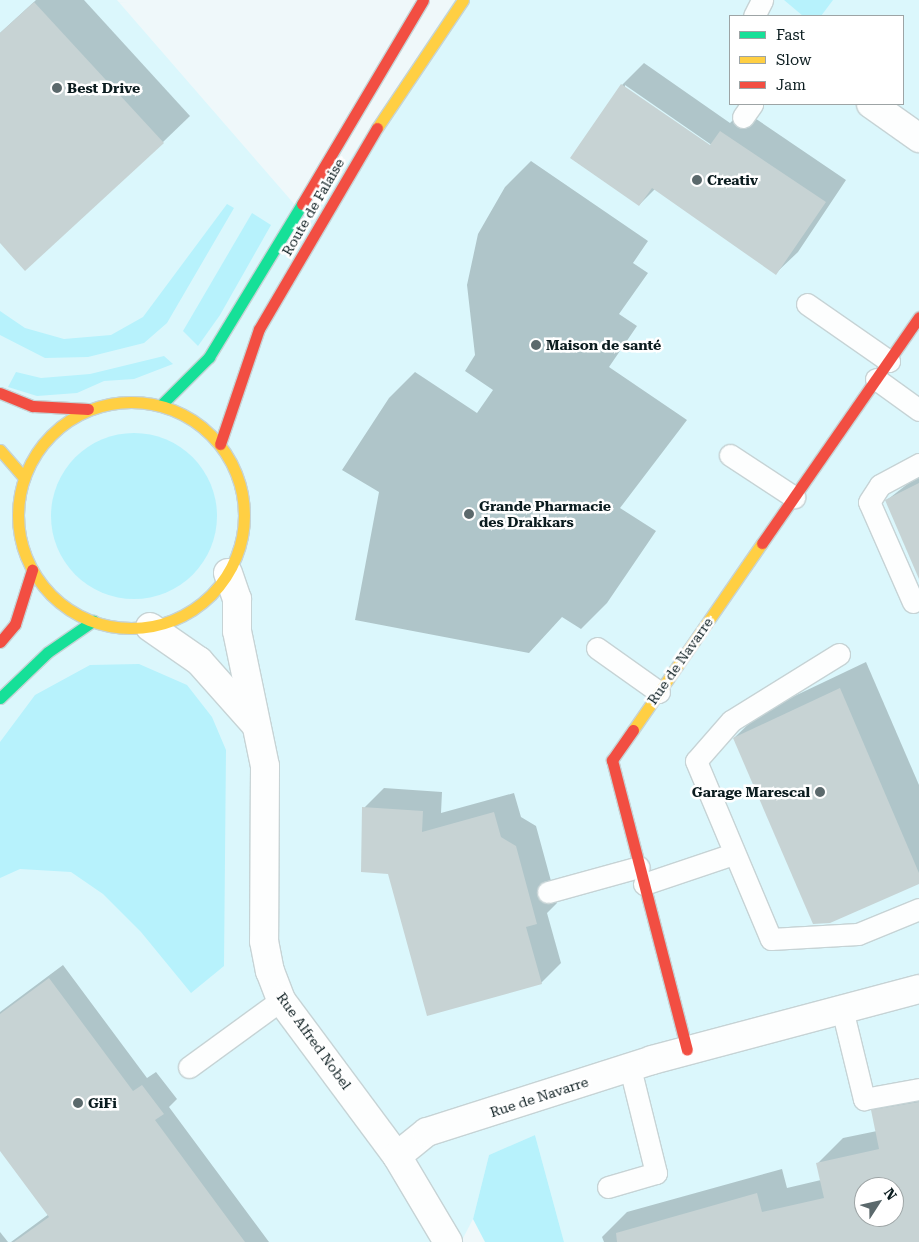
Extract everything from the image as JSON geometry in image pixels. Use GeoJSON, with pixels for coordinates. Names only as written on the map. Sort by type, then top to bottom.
{"type":"FeatureCollection","features":[{"type":"Feature","properties":{"kind":"main road","name":"Route de Falaise"},"geometry":{"type":"LineString","coordinates":[[161,405],[209,357],[233,320],[423,0]]}},
{"type":"Feature","properties":{"kind":"main road","name":"Route de Falaise"},"geometry":{"type":"LineString","coordinates":[[220,444],[259,329],[392,102],[463,0]]}},
{"type":"Feature","properties":{"kind":"main road","name":"Rue de Navarre"},"geometry":{"type":"LineString","coordinates":[[687,1049],[612,760],[919,317]]}},
{"type":"Feature","properties":{"kind":"main road"},"geometry":{"type":"LineString","coordinates":[[0,393],[33,406],[88,409]]}},
{"type":"Feature","properties":{"kind":"main road"},"geometry":{"type":"LineString","coordinates":[[112,402],[161,405],[194,420],[220,444],[237,474],[245,508],[242,542],[228,573],[208,598],[181,617],[150,627],[121,628],[93,621],[68,610],[32,570],[20,533],[18,509],[24,478],[38,449],[60,425],[88,409],[112,402]]}},
{"type":"Feature","properties":{"kind":"main road"},"geometry":{"type":"LineString","coordinates":[[0,450],[24,478]]}},
{"type":"Feature","properties":{"kind":"main road"},"geometry":{"type":"LineString","coordinates":[[0,642],[15,624],[32,570]]}},
{"type":"Feature","properties":{"kind":"main road"},"geometry":{"type":"LineString","coordinates":[[0,698],[48,652],[93,621]]}},
{"type":"Feature","properties":{"kind":"street"},"geometry":{"type":"LineString","coordinates":[[872,105],[919,138]]}},
{"type":"Feature","properties":{"kind":"street","name":"Rue Alfred Nobel"},"geometry":{"type":"LineString","coordinates":[[228,573],[237,599],[237,631],[265,766],[268,816],[264,941],[281,1000],[396,1156],[446,1240]]}},
{"type":"Feature","properties":{"kind":"street"},"geometry":{"type":"LineString","coordinates":[[150,627],[199,661],[256,724]]}},
{"type":"Feature","properties":{"kind":"street","name":"Rue de Navarre"},"geometry":{"type":"LineString","coordinates":[[396,1156],[427,1132],[687,1049],[919,989]]}},
{"type":"Feature","properties":{"kind":"lane"},"geometry":{"type":"LineString","coordinates":[[754,15],[762,0]]}},
{"type":"Feature","properties":{"kind":"lane"},"geometry":{"type":"LineString","coordinates":[[807,304],[889,361]]}},
{"type":"Feature","properties":{"kind":"lane"},"geometry":{"type":"LineString","coordinates":[[876,379],[919,410]]}},
{"type":"Feature","properties":{"kind":"lane"},"geometry":{"type":"LineString","coordinates":[[730,455],[794,497]]}},
{"type":"Feature","properties":{"kind":"lane"},"geometry":{"type":"LineString","coordinates":[[913,602],[869,502],[880,485],[919,464]]}},
{"type":"Feature","properties":{"kind":"lane"},"geometry":{"type":"LineString","coordinates":[[597,648],[659,692]]}},
{"type":"Feature","properties":{"kind":"lane"},"geometry":{"type":"LineString","coordinates":[[839,654],[731,721],[696,760],[733,854],[772,939],[858,934],[919,909]]}},
{"type":"Feature","properties":{"kind":"lane"},"geometry":{"type":"LineString","coordinates":[[548,892],[642,876],[733,854]]}},
{"type":"Feature","properties":{"kind":"lane"},"geometry":{"type":"LineString","coordinates":[[189,1067],[281,1000]]}},
{"type":"Feature","properties":{"kind":"lane"},"geometry":{"type":"LineString","coordinates":[[842,1010],[864,1099],[919,1089]]}},
{"type":"Feature","properties":{"kind":"lane"},"geometry":{"type":"LineString","coordinates":[[608,1187],[656,1173],[630,1068]]}},
{"type":"Feature","properties":{"kind":"shaded area"},"geometry":{"type":"Polygon","coordinates":[[[0,0],[117,0],[309,221],[455,0],[919,0],[919,1242],[564,1242],[535,1135],[489,1155],[473,1219],[461,1242],[0,1242],[0,0]]]}},
{"type":"Feature","properties":{"kind":"shaded area"},"geometry":{"type":"Polygon","coordinates":[[[784,0],[833,0],[822,15],[802,15],[784,0]]]}},
{"type":"Feature","properties":{"kind":"shaded area"},"geometry":{"type":"Polygon","coordinates":[[[227,204],[234,208],[167,323],[144,343],[88,357],[45,358],[0,335],[0,311],[25,328],[64,339],[111,335],[143,317],[227,204]]]}},
{"type":"Feature","properties":{"kind":"shaded area"},"geometry":{"type":"Polygon","coordinates":[[[252,213],[271,225],[220,315],[198,346],[183,331],[252,213]]]}},
{"type":"Feature","properties":{"kind":"shaded area"},"geometry":{"type":"Polygon","coordinates":[[[164,356],[173,364],[134,379],[104,381],[77,393],[37,396],[8,387],[16,372],[41,378],[90,374],[164,356]]]}},
{"type":"Feature","properties":{"kind":"shaded area"},"geometry":{"type":"Polygon","coordinates":[[[134,433],[158,437],[173,443],[198,464],[207,477],[213,492],[217,516],[213,540],[207,555],[186,580],[173,589],[158,595],[134,599],[110,595],[95,589],[70,568],[61,555],[55,540],[51,516],[55,492],[61,477],[82,452],[95,443],[110,437],[134,433]]]}},
{"type":"Feature","properties":{"kind":"shaded area"},"geometry":{"type":"Polygon","coordinates":[[[139,664],[187,685],[212,717],[226,750],[224,966],[191,993],[141,932],[103,894],[71,872],[20,869],[0,878],[0,742],[35,695],[90,665],[139,664]]]}},
{"type":"Feature","properties":{"kind":"shaded area"},"geometry":{"type":"Polygon","coordinates":[[[535,1135],[564,1242],[485,1242],[473,1219],[489,1155],[535,1135]]]}},
{"type":"Feature","properties":{"kind":"building","name":"Best Drive"},"geometry":{"type":"Polygon","coordinates":[[[34,2],[164,143],[25,271],[0,243],[0,33],[34,2]]]}},
{"type":"Feature","properties":{"kind":"building","name":"Creativ"},"geometry":{"type":"Polygon","coordinates":[[[621,84],[710,145],[720,131],[826,202],[776,275],[652,188],[639,206],[570,158],[621,84]]]}},
{"type":"Feature","properties":{"kind":"building"},"geometry":{"type":"Polygon","coordinates":[[[919,483],[919,579],[885,500],[919,483]]]}},
{"type":"Feature","properties":{"kind":"building","name":"Garage Marescal"},"geometry":{"type":"Polygon","coordinates":[[[840,688],[919,873],[919,884],[830,923],[813,924],[733,738],[840,688]]]}},
{"type":"Feature","properties":{"kind":"building"},"geometry":{"type":"Polygon","coordinates":[[[362,807],[423,811],[422,832],[494,812],[501,837],[516,846],[537,924],[526,927],[542,984],[427,1016],[388,874],[361,872],[362,807]]]}},
{"type":"Feature","properties":{"kind":"building","name":"GiFi"},"geometry":{"type":"Polygon","coordinates":[[[49,978],[133,1091],[142,1085],[164,1114],[155,1120],[245,1242],[14,1242],[49,1217],[0,1151],[0,1014],[49,978]]]}},
{"type":"Feature","properties":{"kind":"building"},"geometry":{"type":"Polygon","coordinates":[[[919,1102],[919,1242],[617,1242],[616,1233],[757,1193],[762,1212],[824,1198],[816,1163],[879,1149],[871,1110],[919,1102]]]}},
{"type":"Feature","properties":{"kind":"traffic: fast"},"geometry":{"type":"LineString","coordinates":[[161,405],[209,357],[302,204]]}},
{"type":"Feature","properties":{"kind":"traffic: fast"},"geometry":{"type":"LineString","coordinates":[[0,698],[48,652],[93,621]]}},
{"type":"Feature","properties":{"kind":"traffic: slow"},"geometry":{"type":"LineString","coordinates":[[377,128],[463,0]]}},
{"type":"Feature","properties":{"kind":"traffic: slow"},"geometry":{"type":"LineString","coordinates":[[131,402],[153,404],[184,415],[211,435],[231,462],[242,493],[244,515],[242,537],[231,568],[211,595],[184,615],[153,626],[131,628],[109,626],[78,615],[51,595],[31,568],[20,537],[18,515],[20,493],[31,462],[51,435],[78,415],[109,404],[131,402]]}},
{"type":"Feature","properties":{"kind":"traffic: slow"},"geometry":{"type":"LineString","coordinates":[[0,450],[24,478]]}},
{"type":"Feature","properties":{"kind":"traffic: slow"},"geometry":{"type":"LineString","coordinates":[[633,730],[762,543]]}},
{"type":"Feature","properties":{"kind":"traffic: jam"},"geometry":{"type":"LineString","coordinates":[[302,204],[423,0]]}},
{"type":"Feature","properties":{"kind":"traffic: jam"},"geometry":{"type":"LineString","coordinates":[[220,444],[259,329],[377,128]]}},
{"type":"Feature","properties":{"kind":"traffic: jam"},"geometry":{"type":"LineString","coordinates":[[762,543],[919,317]]}},
{"type":"Feature","properties":{"kind":"traffic: jam"},"geometry":{"type":"LineString","coordinates":[[0,393],[33,406],[88,409]]}},
{"type":"Feature","properties":{"kind":"traffic: jam"},"geometry":{"type":"LineString","coordinates":[[0,642],[15,624],[32,570]]}},
{"type":"Feature","properties":{"kind":"traffic: jam"},"geometry":{"type":"LineString","coordinates":[[633,730],[612,760],[687,1049]]}},
{"type":"Feature","properties":{"kind":"place","name":"Best Drive"},"geometry":{"type":"Point","coordinates":[57,88]}},
{"type":"Feature","properties":{"kind":"place","name":"Creativ"},"geometry":{"type":"Point","coordinates":[697,180]}},
{"type":"Feature","properties":{"kind":"place","name":"Maison de santé"},"geometry":{"type":"Point","coordinates":[536,345]}},
{"type":"Feature","properties":{"kind":"place","name":"Grande Pharmacie des Drakkars"},"geometry":{"type":"Point","coordinates":[469,514]}},
{"type":"Feature","properties":{"kind":"place","name":"Garage Marescal"},"geometry":{"type":"Point","coordinates":[820,792]}},
{"type":"Feature","properties":{"kind":"place","name":"GiFi"},"geometry":{"type":"Point","coordinates":[78,1103]}}]}
